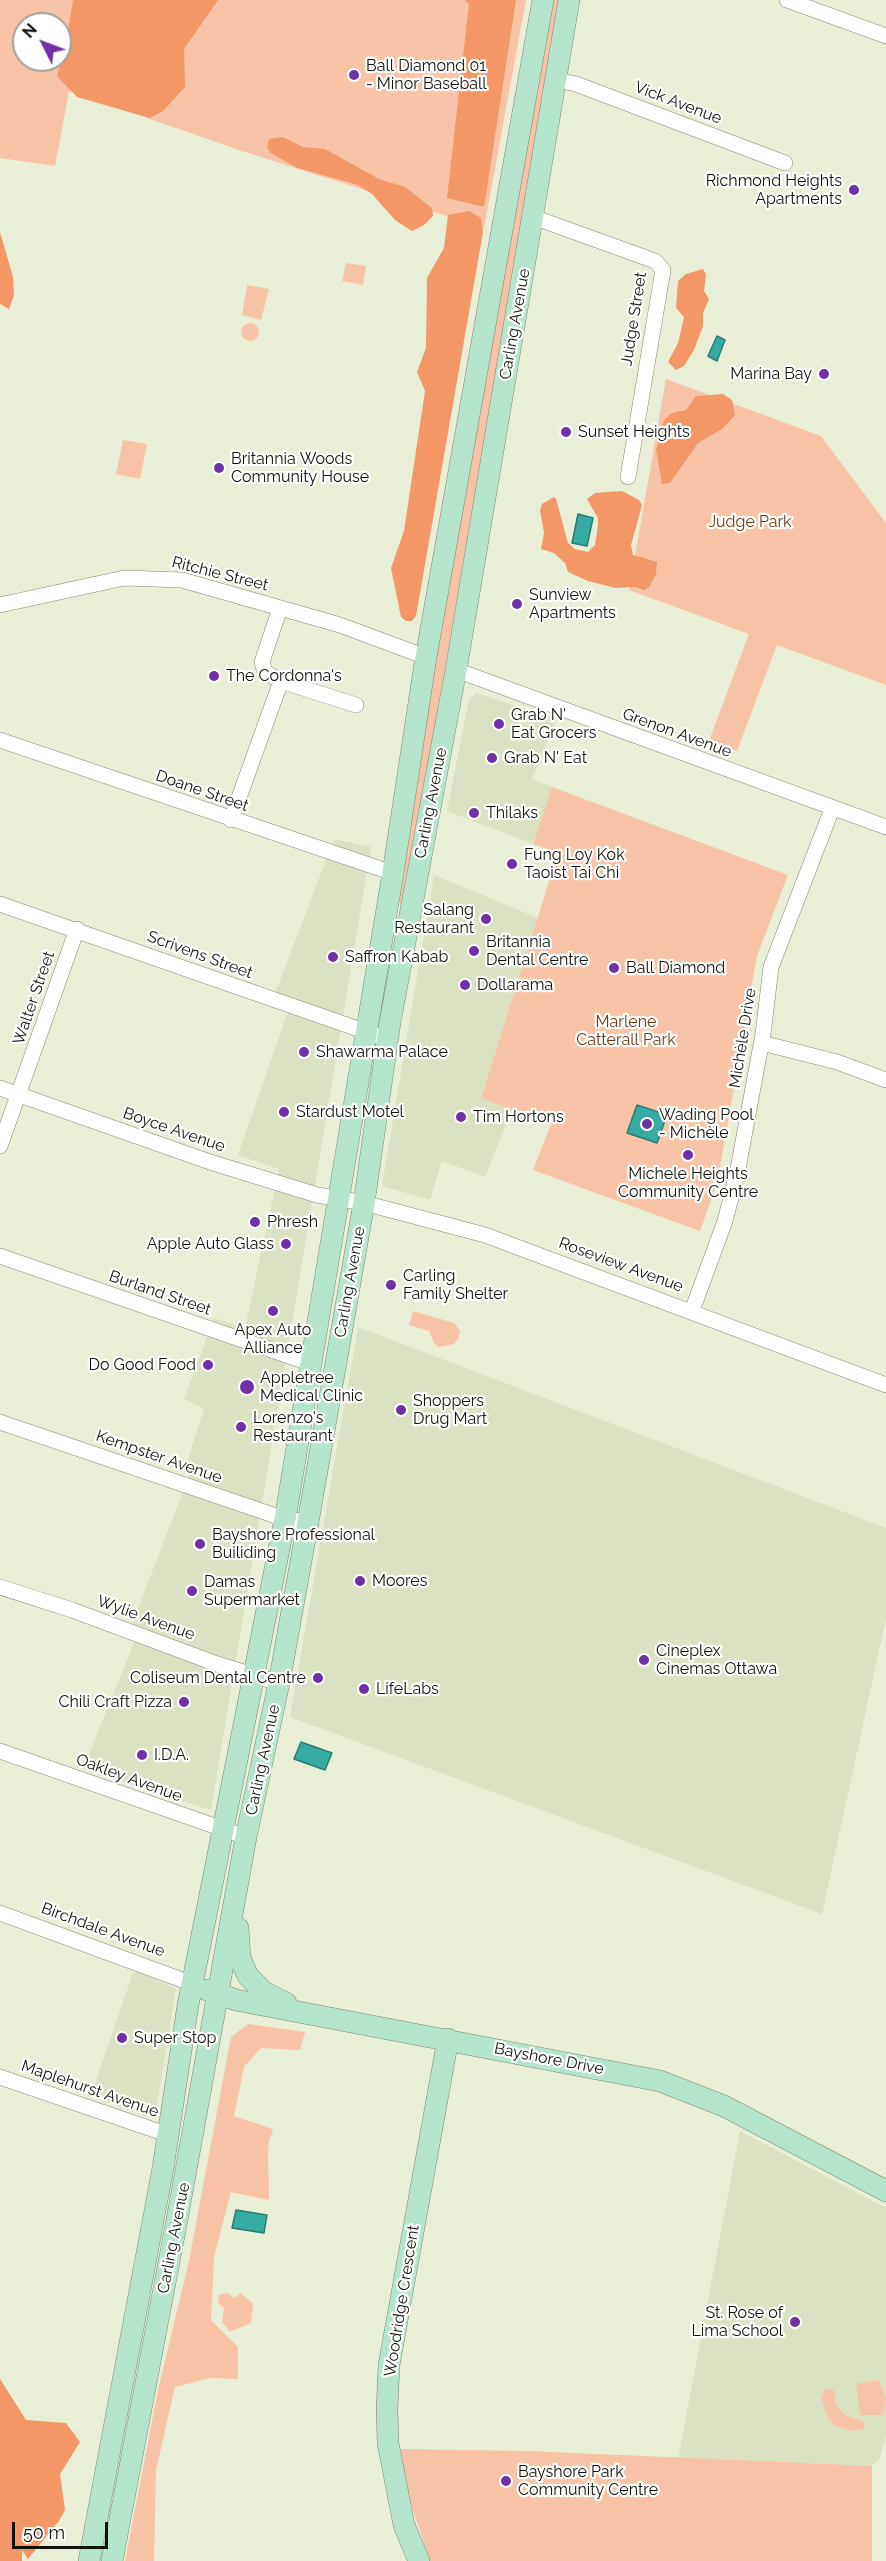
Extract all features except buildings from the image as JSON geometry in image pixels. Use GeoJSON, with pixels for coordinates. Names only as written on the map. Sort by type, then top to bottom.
{"type":"FeatureCollection","features":[{"type":"Feature","properties":{"kind":"main road","name":"Carling Avenue"},"geometry":{"type":"LineString","coordinates":[[89,2561],[169,2135],[192,1984],[285,1519],[309,1363],[393,873],[426,657],[543,0]]}},
{"type":"Feature","properties":{"kind":"main road","name":"Carling Avenue"},"geometry":{"type":"LineString","coordinates":[[112,2561],[246,1838],[279,1683],[308,1522],[364,1203],[387,1039],[456,670],[569,0]]}},
{"type":"Feature","properties":{"kind":"main road"},"geometry":{"type":"LineString","coordinates":[[237,1887],[238,1945],[240,1958],[248,1976],[264,1992],[279,2000],[326,2017]]}},
{"type":"Feature","properties":{"kind":"main road","name":"Bayshore Drive"},"geometry":{"type":"LineString","coordinates":[[192,1984],[218,1994],[326,2017],[632,2074],[681,2088],[724,2106],[886,2191]]}},
{"type":"Feature","properties":{"kind":"main road","name":"Woodridge Crescent"},"geometry":{"type":"LineString","coordinates":[[418,2561],[404,2524],[388,2443],[389,2365],[448,2039]]}},
{"type":"Feature","properties":{"kind":"main road"},"geometry":{"type":"LineString","coordinates":[[155,2213],[177,2220]]}},
{"type":"Feature","properties":{"kind":"street"},"geometry":{"type":"LineString","coordinates":[[787,0],[886,36]]}},
{"type":"Feature","properties":{"kind":"street","name":"Vick Avenue"},"geometry":{"type":"LineString","coordinates":[[557,80],[576,84],[785,163]]}},
{"type":"Feature","properties":{"kind":"street","name":"Judge Street"},"geometry":{"type":"LineString","coordinates":[[533,217],[655,261],[663,270],[628,477]]}},
{"type":"Feature","properties":{"kind":"street","name":"Ritchie Street"},"geometry":{"type":"LineString","coordinates":[[0,605],[124,578],[153,577],[182,580],[340,625],[426,657]]}},
{"type":"Feature","properties":{"kind":"street"},"geometry":{"type":"LineString","coordinates":[[280,608],[262,662],[265,672],[281,681],[356,705]]}},
{"type":"Feature","properties":{"kind":"street","name":"Grenon Avenue"},"geometry":{"type":"LineString","coordinates":[[456,670],[886,828]]}},
{"type":"Feature","properties":{"kind":"street"},"geometry":{"type":"LineString","coordinates":[[231,820],[281,681]]}},
{"type":"Feature","properties":{"kind":"street","name":"Doane Street"},"geometry":{"type":"LineString","coordinates":[[0,740],[393,873]]}},
{"type":"Feature","properties":{"kind":"street","name":"Michèle Drive"},"geometry":{"type":"LineString","coordinates":[[692,1311],[725,1221],[762,1043],[771,968],[831,809]]}},
{"type":"Feature","properties":{"kind":"street","name":"Scrivens Street"},"geometry":{"type":"LineString","coordinates":[[0,904],[387,1039]]}},
{"type":"Feature","properties":{"kind":"street","name":"Walter Street"},"geometry":{"type":"LineString","coordinates":[[0,1146],[77,929]]}},
{"type":"Feature","properties":{"kind":"street"},"geometry":{"type":"LineString","coordinates":[[762,1043],[837,1062],[886,1080]]}},
{"type":"Feature","properties":{"kind":"street","name":"Boyce Avenue"},"geometry":{"type":"LineString","coordinates":[[0,1088],[210,1162],[318,1195],[337,1198]]}},
{"type":"Feature","properties":{"kind":"street","name":"Roseview Avenue"},"geometry":{"type":"LineString","coordinates":[[337,1198],[485,1235],[886,1385]]}},
{"type":"Feature","properties":{"kind":"street","name":"Burland Street"},"geometry":{"type":"LineString","coordinates":[[0,1256],[309,1363]]}},
{"type":"Feature","properties":{"kind":"street","name":"Kempster Avenue"},"geometry":{"type":"LineString","coordinates":[[0,1422],[285,1519],[308,1522]]}},
{"type":"Feature","properties":{"kind":"street","name":"Wylie Avenue"},"geometry":{"type":"LineString","coordinates":[[0,1587],[279,1683]]}},
{"type":"Feature","properties":{"kind":"street","name":"Oakley Avenue"},"geometry":{"type":"LineString","coordinates":[[0,1751],[223,1832],[246,1838]]}},
{"type":"Feature","properties":{"kind":"street","name":"Birchdale Avenue"},"geometry":{"type":"LineString","coordinates":[[0,1913],[192,1984]]}},
{"type":"Feature","properties":{"kind":"street","name":"Maplehurst Avenue"},"geometry":{"type":"LineString","coordinates":[[0,2077],[169,2135]]}},
{"type":"Feature","properties":{"kind":"shaded area"},"geometry":{"type":"Polygon","coordinates":[[[73,0],[218,0],[184,49],[185,87],[163,111],[150,118],[77,97],[57,76],[58,72],[72,72],[73,0]]]}},
{"type":"Feature","properties":{"kind":"shaded area"},"geometry":{"type":"Polygon","coordinates":[[[465,0],[516,0],[484,207],[447,198],[469,4],[465,0]]]}},
{"type":"Feature","properties":{"kind":"shaded area"},"geometry":{"type":"Polygon","coordinates":[[[283,137],[303,147],[325,149],[379,179],[405,187],[432,208],[433,216],[424,225],[412,231],[395,220],[372,194],[358,185],[298,168],[272,154],[267,148],[269,139],[283,137]]]}},
{"type":"Feature","properties":{"kind":"shaded area"},"geometry":{"type":"Polygon","coordinates":[[[469,211],[481,218],[483,232],[416,616],[412,621],[406,621],[401,617],[391,568],[404,531],[425,391],[417,372],[426,348],[427,278],[444,248],[448,215],[469,211]]]}},
{"type":"Feature","properties":{"kind":"shaded area"},"geometry":{"type":"Polygon","coordinates":[[[0,232],[13,277],[14,295],[9,309],[0,304],[0,232]]]}},
{"type":"Feature","properties":{"kind":"shaded area"},"geometry":{"type":"Polygon","coordinates":[[[703,269],[706,274],[704,291],[709,299],[703,313],[703,326],[694,350],[684,366],[676,370],[668,362],[678,343],[684,317],[676,308],[678,281],[686,274],[703,269]]]}},
{"type":"Feature","properties":{"kind":"shaded area"},"geometry":{"type":"Polygon","coordinates":[[[723,394],[732,400],[735,415],[722,429],[698,443],[670,483],[662,484],[656,450],[664,420],[672,413],[686,410],[696,396],[723,394]]]}},
{"type":"Feature","properties":{"kind":"shaded area"},"geometry":{"type":"Polygon","coordinates":[[[622,491],[639,500],[642,505],[631,545],[633,555],[657,562],[656,574],[649,587],[644,590],[635,587],[616,588],[588,581],[568,572],[565,563],[554,553],[541,549],[544,533],[540,510],[542,504],[554,497],[556,499],[568,543],[575,549],[588,552],[595,545],[598,518],[587,499],[595,493],[622,491]]]}},
{"type":"Feature","properties":{"kind":"shaded area"},"geometry":{"type":"Polygon","coordinates":[[[476,693],[557,719],[532,779],[552,787],[533,844],[447,811],[469,700],[476,693]]]}},
{"type":"Feature","properties":{"kind":"shaded area"},"geometry":{"type":"Polygon","coordinates":[[[334,839],[371,847],[211,1810],[83,1769],[140,1628],[132,1624],[189,1476],[184,1472],[204,1409],[184,1399],[214,1318],[245,1328],[279,1169],[238,1155],[292,1000],[275,994],[334,839]]]}},
{"type":"Feature","properties":{"kind":"shaded area"},"geometry":{"type":"Polygon","coordinates":[[[434,875],[538,918],[481,1097],[512,1109],[485,1177],[442,1161],[430,1200],[382,1186],[434,875]]]}},
{"type":"Feature","properties":{"kind":"shaded area"},"geometry":{"type":"Polygon","coordinates":[[[358,1327],[886,1528],[886,1618],[822,1914],[290,1717],[358,1327]]]}},
{"type":"Feature","properties":{"kind":"shaded area"},"geometry":{"type":"Polygon","coordinates":[[[141,1972],[176,1989],[156,2111],[146,2117],[91,2095],[133,1973],[141,1972]]]}},
{"type":"Feature","properties":{"kind":"shaded area","name":"St. Rose of Lima School"},"geometry":{"type":"Polygon","coordinates":[[[740,2131],[886,2208],[886,2436],[879,2460],[872,2466],[678,2459],[740,2131]]]}},
{"type":"Feature","properties":{"kind":"shaded area"},"geometry":{"type":"Polygon","coordinates":[[[0,2379],[26,2420],[66,2423],[80,2442],[60,2474],[65,2510],[59,2521],[28,2559],[22,2550],[22,2561],[0,2561],[0,2379]]]}},
{"type":"Feature","properties":{"kind":"green space"},"geometry":{"type":"Polygon","coordinates":[[[0,0],[526,0],[484,228],[242,151],[69,91],[55,166],[0,158],[0,0]]]}},
{"type":"Feature","properties":{"kind":"green space"},"geometry":{"type":"Polygon","coordinates":[[[551,0],[561,0],[404,905],[400,905],[400,886],[429,699],[551,0]]]}},
{"type":"Feature","properties":{"kind":"green space"},"geometry":{"type":"Polygon","coordinates":[[[346,263],[366,266],[363,285],[342,281],[346,263]]]}},
{"type":"Feature","properties":{"kind":"green space"},"geometry":{"type":"Polygon","coordinates":[[[247,285],[269,289],[261,320],[242,315],[247,285]]]}},
{"type":"Feature","properties":{"kind":"green space"},"geometry":{"type":"Polygon","coordinates":[[[250,323],[256,326],[259,332],[256,338],[250,341],[244,338],[241,332],[244,326],[250,323]]]}},
{"type":"Feature","properties":{"kind":"green space","name":"Judge Park"},"geometry":{"type":"Polygon","coordinates":[[[666,379],[821,436],[886,523],[886,685],[777,645],[737,751],[709,741],[749,634],[629,590],[666,379]]]}},
{"type":"Feature","properties":{"kind":"green space"},"geometry":{"type":"Polygon","coordinates":[[[123,440],[147,444],[140,479],[116,474],[123,440]]]}},
{"type":"Feature","properties":{"kind":"green space","name":"Marlene Catterall Park"},"geometry":{"type":"Polygon","coordinates":[[[552,787],[788,875],[757,956],[717,1184],[700,1231],[533,1170],[551,1124],[481,1098],[558,853],[533,844],[552,787]]]}},
{"type":"Feature","properties":{"kind":"green space"},"geometry":{"type":"Polygon","coordinates":[[[413,1311],[454,1323],[460,1331],[459,1337],[454,1344],[439,1347],[434,1343],[429,1331],[409,1325],[413,1311]]]}},
{"type":"Feature","properties":{"kind":"green space"},"geometry":{"type":"Polygon","coordinates":[[[248,2024],[305,2032],[300,2050],[261,2048],[244,2067],[234,2116],[273,2129],[268,2145],[269,2200],[231,2192],[214,2257],[211,2320],[238,2347],[238,2379],[210,2378],[175,2387],[156,2470],[154,2561],[125,2561],[158,2390],[189,2261],[231,2037],[248,2024]]]}},
{"type":"Feature","properties":{"kind":"green space"},"geometry":{"type":"Polygon","coordinates":[[[228,2293],[234,2298],[241,2293],[253,2304],[251,2323],[230,2332],[222,2322],[224,2308],[218,2303],[219,2295],[228,2293]]]}},
{"type":"Feature","properties":{"kind":"green space"},"geometry":{"type":"Polygon","coordinates":[[[879,2380],[886,2398],[883,2415],[860,2415],[856,2384],[879,2380]]]}},
{"type":"Feature","properties":{"kind":"green space"},"geometry":{"type":"Polygon","coordinates":[[[825,2389],[834,2390],[836,2405],[843,2414],[866,2423],[863,2429],[852,2431],[835,2426],[827,2416],[821,2398],[825,2389]]]}},
{"type":"Feature","properties":{"kind":"green space"},"geometry":{"type":"Polygon","coordinates":[[[400,2449],[528,2451],[872,2466],[872,2561],[430,2561],[406,2489],[400,2449]]]}},
{"type":"Feature","properties":{"kind":"water"},"geometry":{"type":"Polygon","coordinates":[[[717,336],[725,340],[717,361],[708,356],[717,336]]]}},
{"type":"Feature","properties":{"kind":"water"},"geometry":{"type":"Polygon","coordinates":[[[578,514],[593,518],[587,546],[572,543],[578,514]]]}},
{"type":"Feature","properties":{"kind":"water","name":"Wading Pool - Michèle"},"geometry":{"type":"Polygon","coordinates":[[[637,1105],[667,1115],[657,1143],[627,1133],[637,1105]]]}},
{"type":"Feature","properties":{"kind":"water"},"geometry":{"type":"Polygon","coordinates":[[[301,1742],[332,1753],[325,1770],[294,1759],[301,1742]]]}},
{"type":"Feature","properties":{"kind":"water"},"geometry":{"type":"Polygon","coordinates":[[[236,2210],[267,2215],[264,2233],[232,2228],[236,2210]]]}},
{"type":"Feature","properties":{"kind":"place","name":"Ball Diamond 01 - Minor Baseball"},"geometry":{"type":"Point","coordinates":[354,75]}},
{"type":"Feature","properties":{"kind":"place","name":"Richmond Heights Apartments"},"geometry":{"type":"Point","coordinates":[854,190]}},
{"type":"Feature","properties":{"kind":"place","name":"Marina Bay"},"geometry":{"type":"Point","coordinates":[824,374]}},
{"type":"Feature","properties":{"kind":"place","name":"Sunset Heights"},"geometry":{"type":"Point","coordinates":[566,432]}},
{"type":"Feature","properties":{"kind":"place","name":"Britannia Woods Community House"},"geometry":{"type":"Point","coordinates":[219,468]}},
{"type":"Feature","properties":{"kind":"place","name":"Sunview Apartments"},"geometry":{"type":"Point","coordinates":[517,604]}},
{"type":"Feature","properties":{"kind":"place","name":"The Cordonna's"},"geometry":{"type":"Point","coordinates":[214,676]}},
{"type":"Feature","properties":{"kind":"place","name":"Grab N' Eat Grocers"},"geometry":{"type":"Point","coordinates":[499,724]}},
{"type":"Feature","properties":{"kind":"place","name":"Grab N' Eat"},"geometry":{"type":"Point","coordinates":[492,758]}},
{"type":"Feature","properties":{"kind":"place","name":"Thilaks"},"geometry":{"type":"Point","coordinates":[474,813]}},
{"type":"Feature","properties":{"kind":"place","name":"Fung Loy Kok Taoist Tai Chi"},"geometry":{"type":"Point","coordinates":[512,864]}},
{"type":"Feature","properties":{"kind":"place","name":"Salang Restaurant"},"geometry":{"type":"Point","coordinates":[486,919]}},
{"type":"Feature","properties":{"kind":"place","name":"Britannia Dental Centre"},"geometry":{"type":"Point","coordinates":[474,951]}},
{"type":"Feature","properties":{"kind":"place","name":"Saffron Kabab"},"geometry":{"type":"Point","coordinates":[333,957]}},
{"type":"Feature","properties":{"kind":"place","name":"Ball Diamond"},"geometry":{"type":"Point","coordinates":[614,968]}},
{"type":"Feature","properties":{"kind":"place","name":"Dollarama"},"geometry":{"type":"Point","coordinates":[465,985]}},
{"type":"Feature","properties":{"kind":"place","name":"Shawarma Palace"},"geometry":{"type":"Point","coordinates":[304,1052]}},
{"type":"Feature","properties":{"kind":"place","name":"Stardust Motel"},"geometry":{"type":"Point","coordinates":[284,1112]}},
{"type":"Feature","properties":{"kind":"place","name":"Tim Hortons"},"geometry":{"type":"Point","coordinates":[461,1117]}},
{"type":"Feature","properties":{"kind":"place","name":"Wading Pool - Michèle"},"geometry":{"type":"Point","coordinates":[647,1124]}},
{"type":"Feature","properties":{"kind":"place","name":"Michele Heights Community Centre"},"geometry":{"type":"Point","coordinates":[688,1155]}},
{"type":"Feature","properties":{"kind":"place","name":"Phresh"},"geometry":{"type":"Point","coordinates":[255,1222]}},
{"type":"Feature","properties":{"kind":"place","name":"Apple Auto Glass"},"geometry":{"type":"Point","coordinates":[286,1244]}},
{"type":"Feature","properties":{"kind":"place","name":"Carling Family Shelter"},"geometry":{"type":"Point","coordinates":[391,1285]}},
{"type":"Feature","properties":{"kind":"place","name":"Apex Auto Alliance"},"geometry":{"type":"Point","coordinates":[273,1311]}},
{"type":"Feature","properties":{"kind":"place","name":"Do Good Food"},"geometry":{"type":"Point","coordinates":[208,1365]}},
{"type":"Feature","properties":{"kind":"place","name":"Appletree Medical Clinic"},"geometry":{"type":"Point","coordinates":[247,1387]}},
{"type":"Feature","properties":{"kind":"place","name":"Shoppers Drug Mart"},"geometry":{"type":"Point","coordinates":[401,1410]}},
{"type":"Feature","properties":{"kind":"place","name":"Lorenzo's Restaurant"},"geometry":{"type":"Point","coordinates":[241,1427]}},
{"type":"Feature","properties":{"kind":"place","name":"Bayshore Professional Builiding"},"geometry":{"type":"Point","coordinates":[200,1544]}},
{"type":"Feature","properties":{"kind":"place","name":"Moores"},"geometry":{"type":"Point","coordinates":[360,1581]}},
{"type":"Feature","properties":{"kind":"place","name":"Damas Supermarket"},"geometry":{"type":"Point","coordinates":[192,1591]}},
{"type":"Feature","properties":{"kind":"place","name":"Cineplex Cinemas Ottawa"},"geometry":{"type":"Point","coordinates":[644,1660]}},
{"type":"Feature","properties":{"kind":"place","name":"Coliseum Dental Centre"},"geometry":{"type":"Point","coordinates":[318,1678]}},
{"type":"Feature","properties":{"kind":"place","name":"LifeLabs"},"geometry":{"type":"Point","coordinates":[364,1689]}},
{"type":"Feature","properties":{"kind":"place","name":"Chili Craft Pizza"},"geometry":{"type":"Point","coordinates":[184,1702]}},
{"type":"Feature","properties":{"kind":"place","name":"I.D.A."},"geometry":{"type":"Point","coordinates":[142,1755]}},
{"type":"Feature","properties":{"kind":"place","name":"Super Stop"},"geometry":{"type":"Point","coordinates":[122,2038]}},
{"type":"Feature","properties":{"kind":"place","name":"St. Rose of Lima School"},"geometry":{"type":"Point","coordinates":[795,2322]}},
{"type":"Feature","properties":{"kind":"place","name":"Bayshore Park Community Centre"},"geometry":{"type":"Point","coordinates":[506,2481]}}]}
